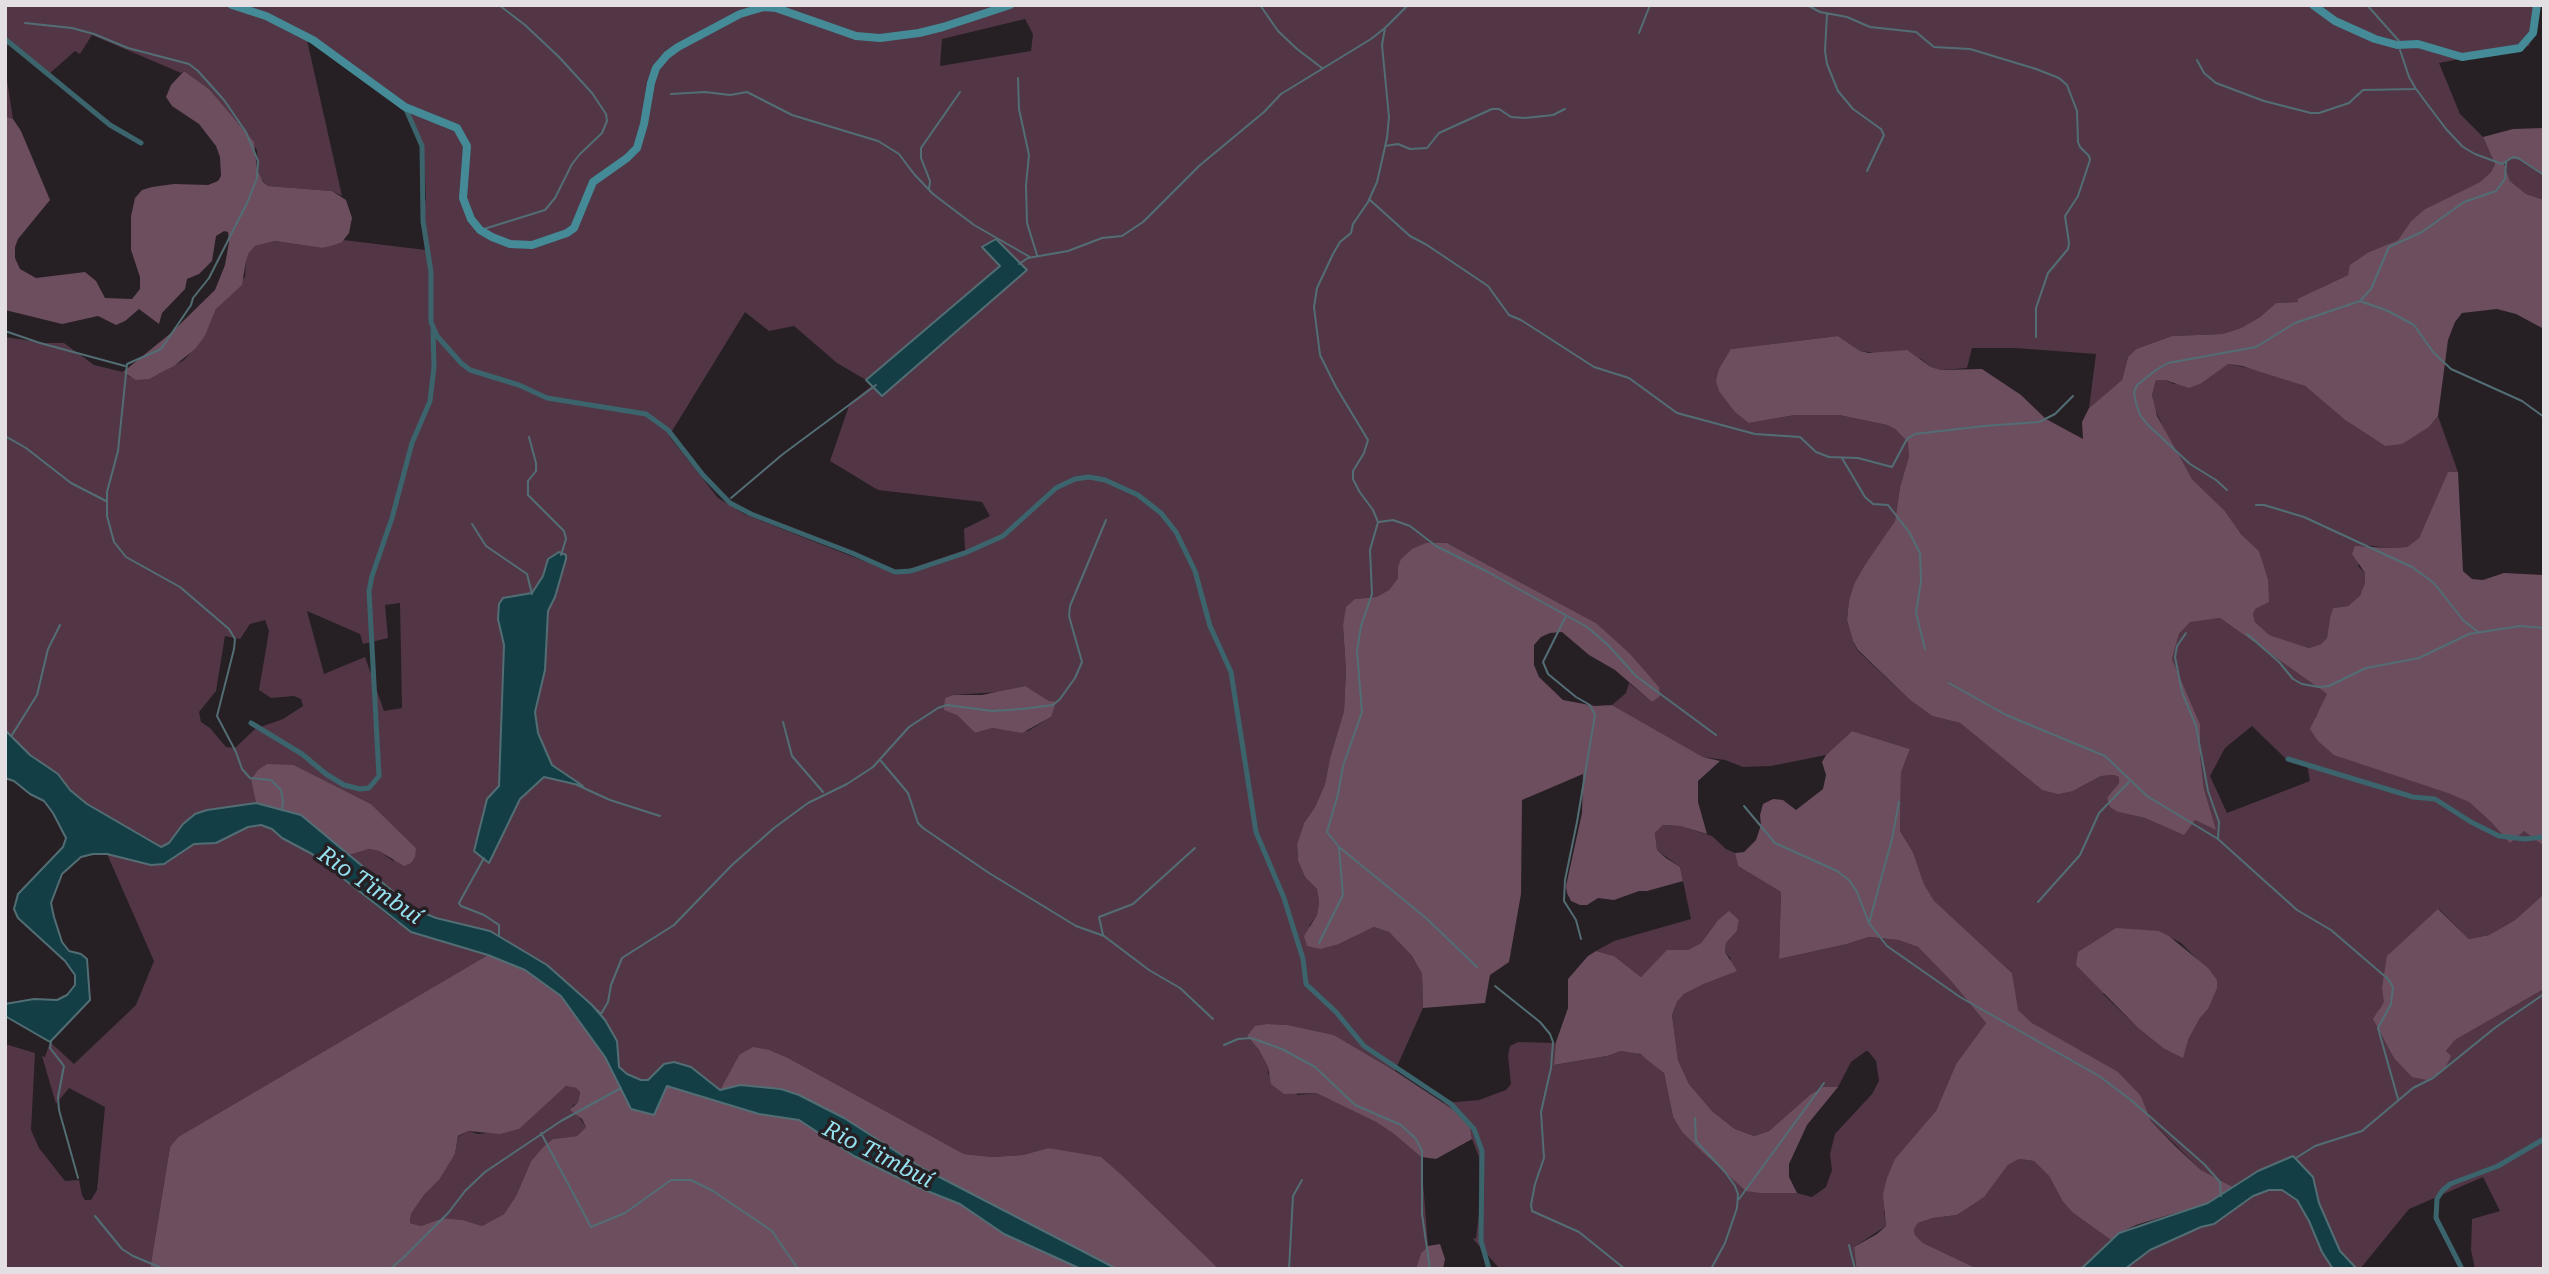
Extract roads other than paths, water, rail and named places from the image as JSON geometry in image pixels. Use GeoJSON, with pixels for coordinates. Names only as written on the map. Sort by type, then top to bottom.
{"type":"FeatureCollection","features":[{"type":"Feature","properties":{"kind":"street"},"geometry":{"type":"LineString","coordinates":[[232,5],[276,20],[313,40],[405,107],[450,123],[463,135],[467,146],[463,198],[471,219],[480,230],[510,244],[532,245],[574,228],[593,182],[637,148],[645,124],[651,83],[656,68],[667,55],[740,14],[764,7],[776,8],[856,36],[880,38],[931,30],[1010,5]]}},
{"type":"Feature","properties":{"kind":"street"},"geometry":{"type":"LineString","coordinates":[[2313,5],[2335,21],[2375,39],[2397,45],[2418,44],[2462,57],[2520,48],[2533,33],[2537,5]]}},
{"type":"Feature","properties":{"kind":"street"},"geometry":{"type":"LineString","coordinates":[[5,38],[110,125],[141,143]]}},
{"type":"Feature","properties":{"kind":"street"},"geometry":{"type":"LineString","coordinates":[[251,723],[302,754],[344,785],[359,789],[369,788],[379,776],[369,591],[412,443],[430,401],[434,367],[431,272],[423,221],[422,146],[405,107]]}},
{"type":"Feature","properties":{"kind":"street"},"geometry":{"type":"LineString","coordinates":[[433,328],[460,363],[479,374],[519,385],[547,398],[646,414],[668,430],[703,475],[730,503],[895,572],[911,571],[995,540],[1013,528],[1056,488],[1075,479],[1105,480],[1138,495],[1161,513],[1176,532],[1195,571],[1210,626],[1231,672],[1255,832],[1284,898],[1303,959],[1307,984],[1364,1046],[1451,1104],[1474,1129],[1482,1151],[1481,1241],[1489,1269]]}},
{"type":"Feature","properties":{"kind":"street"},"geometry":{"type":"LineString","coordinates":[[2288,759],[2413,797],[2435,799],[2499,836],[2525,839],[2544,836]]}},
{"type":"Feature","properties":{"kind":"street"},"geometry":{"type":"LineString","coordinates":[[2462,1269],[2436,1218],[2437,1199],[2442,1191],[2450,1184],[2498,1166],[2544,1139]]}},
{"type":"Feature","properties":{"kind":"water"},"geometry":{"type":"Polygon","coordinates":[[[996,239],[1027,270],[882,396],[866,380],[1000,266],[982,247],[996,239]]]}},
{"type":"Feature","properties":{"kind":"water"},"geometry":{"type":"Polygon","coordinates":[[[559,552],[566,555],[566,559],[548,611],[545,670],[535,712],[538,733],[552,765],[583,786],[544,777],[520,799],[489,863],[474,851],[487,799],[499,786],[504,645],[498,619],[499,604],[503,598],[532,593],[543,576],[548,559],[559,552]]]}},
{"type":"Feature","properties":{"kind":"water","name":"Rio Timbuí"},"geometry":{"type":"Polygon","coordinates":[[[5,730],[30,755],[58,774],[70,790],[87,804],[161,847],[169,843],[183,824],[195,814],[207,810],[256,803],[301,815],[414,909],[436,918],[490,931],[547,965],[605,1020],[617,1041],[619,1067],[627,1074],[648,1080],[664,1064],[674,1062],[691,1067],[720,1090],[740,1085],[781,1089],[799,1095],[844,1118],[922,1168],[1117,1269],[1081,1269],[1004,1234],[960,1204],[917,1187],[854,1156],[799,1120],[759,1114],[667,1086],[654,1115],[631,1109],[605,1057],[561,996],[525,970],[488,955],[411,932],[312,854],[261,825],[248,827],[216,843],[194,844],[164,864],[151,865],[107,854],[93,854],[81,857],[62,874],[51,903],[54,917],[62,942],[69,951],[81,954],[87,959],[90,1000],[50,1042],[5,1016],[5,1004],[34,999],[57,1000],[67,995],[75,985],[75,975],[65,961],[18,918],[14,909],[18,894],[63,847],[66,838],[44,801],[5,778],[5,730]]]}},
{"type":"Feature","properties":{"kind":"water"},"geometry":{"type":"Polygon","coordinates":[[[2293,1156],[2313,1177],[2319,1203],[2340,1251],[2357,1269],[2333,1269],[2297,1200],[2282,1190],[2269,1190],[2253,1196],[2214,1224],[2201,1227],[2150,1250],[2125,1269],[2081,1269],[2119,1233],[2208,1203],[2258,1171],[2293,1156]]]}},
{"type":"Feature","properties":{"kind":"waterway"},"geometry":{"type":"LineString","coordinates":[[484,229],[545,210],[555,198],[572,164],[602,133],[607,121],[606,114],[592,93],[559,57],[499,5]]}},
{"type":"Feature","properties":{"kind":"waterway"},"geometry":{"type":"LineString","coordinates":[[1260,5],[1278,31],[1322,68]]}},
{"type":"Feature","properties":{"kind":"waterway"},"geometry":{"type":"LineString","coordinates":[[1019,264],[1028,258],[1068,251],[1102,238],[1122,236],[1143,222],[1199,166],[1264,112],[1281,94],[1371,39],[1408,5]]}},
{"type":"Feature","properties":{"kind":"waterway"},"geometry":{"type":"LineString","coordinates":[[1639,33],[1650,5]]}},
{"type":"Feature","properties":{"kind":"waterway"},"geometry":{"type":"LineString","coordinates":[[1807,5],[1820,12],[1847,17],[1870,27],[1916,32],[1934,47],[1970,49],[2036,69],[2059,78],[2067,85],[2077,111],[2078,142],[2090,160],[2078,196],[2065,216],[2068,249],[2048,273],[2036,308],[2036,337]]}},
{"type":"Feature","properties":{"kind":"waterway"},"geometry":{"type":"LineString","coordinates":[[2367,5],[2399,41]]}},
{"type":"Feature","properties":{"kind":"waterway"},"geometry":{"type":"LineString","coordinates":[[1827,14],[1825,51],[1827,64],[1838,91],[1853,109],[1881,129],[1884,135],[1867,171]]}},
{"type":"Feature","properties":{"kind":"waterway"},"geometry":{"type":"LineString","coordinates":[[25,23],[72,28],[128,48],[189,64],[224,100],[246,132],[258,161],[257,178],[248,201],[209,278],[161,349],[127,364],[118,451],[107,492],[107,516],[114,542],[126,557],[180,587],[229,629],[235,639],[217,716],[242,769],[250,778],[271,780],[281,790],[282,809]]}},
{"type":"Feature","properties":{"kind":"waterway"},"geometry":{"type":"LineString","coordinates":[[1385,28],[1382,45],[1389,117],[1377,182],[1368,202],[1353,224],[1351,233],[1340,242],[1333,254],[1317,288],[1314,307],[1320,355],[1368,440],[1353,471],[1353,479],[1378,522],[1370,550],[1372,594],[1361,626],[1357,651],[1362,712],[1343,766],[1327,832],[1339,847],[1426,918],[1477,967]]}},
{"type":"Feature","properties":{"kind":"waterway"},"geometry":{"type":"LineString","coordinates":[[2400,50],[2416,89],[2463,147],[2502,164],[2513,157],[2518,158],[2544,175]]}},
{"type":"Feature","properties":{"kind":"waterway"},"geometry":{"type":"LineString","coordinates":[[2197,60],[2204,73],[2216,83],[2264,101],[2311,113],[2349,103],[2363,90],[2415,89]]}},
{"type":"Feature","properties":{"kind":"waterway"},"geometry":{"type":"LineString","coordinates":[[1018,78],[1019,109],[1029,155],[1026,185],[1027,223],[1037,255]]}},
{"type":"Feature","properties":{"kind":"waterway"},"geometry":{"type":"LineString","coordinates":[[671,94],[705,92],[730,95],[747,92],[792,115],[878,141],[899,154],[933,194],[974,225],[1030,257]]}},
{"type":"Feature","properties":{"kind":"waterway"},"geometry":{"type":"LineString","coordinates":[[929,189],[930,181],[921,158],[921,148],[960,92]]}},
{"type":"Feature","properties":{"kind":"waterway"},"geometry":{"type":"LineString","coordinates":[[1385,146],[1398,144],[1410,149],[1427,148],[1439,133],[1492,109],[1499,109],[1511,117],[1525,118],[1553,115],[1565,109]]}},
{"type":"Feature","properties":{"kind":"waterway"},"geometry":{"type":"LineString","coordinates":[[2227,490],[2190,464],[2148,425],[2140,415],[2136,403],[2134,392],[2137,385],[2168,363],[2256,347],[2295,323],[2360,301],[2371,289],[2389,247],[2422,232],[2464,202],[2496,191],[2505,179],[2506,162]]}},
{"type":"Feature","properties":{"kind":"waterway"},"geometry":{"type":"LineString","coordinates":[[1370,200],[1410,236],[1488,286],[1509,315],[1594,367],[1629,378],[1677,413],[1755,434],[1800,437],[1816,452],[1829,457],[1858,458],[1892,467],[1907,439],[1915,434],[2039,422],[2055,414],[2073,396]]}},
{"type":"Feature","properties":{"kind":"waterway"},"geometry":{"type":"LineString","coordinates":[[2360,301],[2388,311],[2414,325],[2433,352],[2451,369],[2522,401],[2544,417]]}},
{"type":"Feature","properties":{"kind":"waterway"},"geometry":{"type":"LineString","coordinates":[[5,331],[125,366]]}},
{"type":"Feature","properties":{"kind":"waterway"},"geometry":{"type":"LineString","coordinates":[[731,498],[783,454],[876,385]]}},
{"type":"Feature","properties":{"kind":"waterway"},"geometry":{"type":"LineString","coordinates":[[5,436],[26,448],[71,483],[106,501]]}},
{"type":"Feature","properties":{"kind":"waterway"},"geometry":{"type":"LineString","coordinates":[[529,437],[536,471],[528,481],[528,495],[564,531],[566,539],[561,555]]}},
{"type":"Feature","properties":{"kind":"waterway"},"geometry":{"type":"LineString","coordinates":[[1842,458],[1865,497],[1873,504],[1888,505],[1909,532],[1920,553],[1921,581],[1916,613],[1925,649]]}},
{"type":"Feature","properties":{"kind":"waterway"},"geometry":{"type":"LineString","coordinates":[[2256,505],[2304,517],[2412,567],[2434,583],[2463,620],[2478,632]]}},
{"type":"Feature","properties":{"kind":"waterway"},"geometry":{"type":"LineString","coordinates":[[597,1010],[601,1014],[608,1002],[611,985],[622,958],[674,925],[732,865],[774,828],[808,803],[847,784],[873,767],[909,727],[947,705],[992,711],[1053,705],[1060,699],[1075,678],[1082,662],[1069,616],[1070,606],[1106,520]]}},
{"type":"Feature","properties":{"kind":"waterway"},"geometry":{"type":"LineString","coordinates":[[1379,522],[1393,520],[1410,526],[1436,546],[1587,627],[1607,644],[1636,676],[1716,735]]}},
{"type":"Feature","properties":{"kind":"waterway"},"geometry":{"type":"LineString","coordinates":[[472,524],[486,546],[527,574],[532,594]]}},
{"type":"Feature","properties":{"kind":"waterway"},"geometry":{"type":"LineString","coordinates":[[1566,616],[1543,662],[1548,674],[1590,705],[1595,715],[1565,880],[1564,901],[1576,920],[1581,939]]}},
{"type":"Feature","properties":{"kind":"waterway"},"geometry":{"type":"LineString","coordinates":[[12,735],[37,695],[48,649],[60,625]]}},
{"type":"Feature","properties":{"kind":"waterway"},"geometry":{"type":"LineString","coordinates":[[2247,634],[2279,662],[2293,679],[2302,684],[2319,687],[2329,686],[2366,668],[2419,658],[2469,634],[2520,626],[2544,628]]}},
{"type":"Feature","properties":{"kind":"waterway"},"geometry":{"type":"LineString","coordinates":[[2186,633],[2177,646],[2175,657],[2182,692],[2196,726],[2208,791],[2219,822],[2218,839]]}},
{"type":"Feature","properties":{"kind":"waterway"},"geometry":{"type":"LineString","coordinates":[[1949,683],[2006,715],[2105,756],[2147,796],[2218,839],[2297,910],[2331,930],[2388,979],[2393,987],[2391,1004],[2378,1028],[2398,1099]]}},
{"type":"Feature","properties":{"kind":"waterway"},"geometry":{"type":"LineString","coordinates":[[783,722],[792,756],[823,792]]}},
{"type":"Feature","properties":{"kind":"waterway"},"geometry":{"type":"LineString","coordinates":[[881,761],[908,793],[918,823],[923,828],[989,873],[1076,926],[1104,936],[1149,970],[1180,988],[1213,1019]]}},
{"type":"Feature","properties":{"kind":"waterway"},"geometry":{"type":"LineString","coordinates":[[2038,902],[2080,855],[2099,813],[2129,782]]}},
{"type":"Feature","properties":{"kind":"waterway"},"geometry":{"type":"LineString","coordinates":[[577,785],[610,800],[660,816]]}},
{"type":"Feature","properties":{"kind":"waterway"},"geometry":{"type":"LineString","coordinates":[[1869,923],[1892,839],[1899,802]]}},
{"type":"Feature","properties":{"kind":"waterway"},"geometry":{"type":"LineString","coordinates":[[1744,806],[1775,843],[1837,871],[1849,880],[1857,892],[1869,923],[1887,946],[1960,997],[2099,1076],[2131,1100],[2204,1164],[2220,1182],[2221,1196]]}},
{"type":"Feature","properties":{"kind":"waterway"},"geometry":{"type":"LineString","coordinates":[[1103,935],[1099,917],[1133,904],[1195,848]]}},
{"type":"Feature","properties":{"kind":"waterway"},"geometry":{"type":"LineString","coordinates":[[1319,943],[1343,895],[1339,848]]}},
{"type":"Feature","properties":{"kind":"waterway"},"geometry":{"type":"LineString","coordinates":[[484,858],[459,903],[499,925],[499,935]]}},
{"type":"Feature","properties":{"kind":"waterway"},"geometry":{"type":"LineString","coordinates":[[1495,986],[1540,1022],[1553,1042],[1551,1068],[1541,1112],[1544,1158],[1535,1184],[1532,1211],[1579,1232],[1625,1269]]}},
{"type":"Feature","properties":{"kind":"waterway"},"geometry":{"type":"LineString","coordinates":[[2296,1158],[2315,1146],[2362,1131],[2413,1088],[2433,1078],[2496,1027],[2544,994]]}},
{"type":"Feature","properties":{"kind":"waterway"},"geometry":{"type":"LineString","coordinates":[[1224,1045],[1238,1039],[1251,1038],[1282,1049],[1315,1067],[1355,1105],[1401,1125],[1416,1139],[1422,1151],[1422,1214],[1430,1269]]}},
{"type":"Feature","properties":{"kind":"waterway"},"geometry":{"type":"LineString","coordinates":[[51,1041],[50,1048],[64,1066],[58,1097],[59,1110],[78,1178]]}},
{"type":"Feature","properties":{"kind":"waterway"},"geometry":{"type":"LineString","coordinates":[[1739,1199],[1824,1083]]}},
{"type":"Feature","properties":{"kind":"waterway"},"geometry":{"type":"LineString","coordinates":[[390,1269],[449,1212],[465,1191],[485,1172],[561,1121],[621,1088]]}},
{"type":"Feature","properties":{"kind":"waterway"},"geometry":{"type":"LineString","coordinates":[[1695,1118],[1696,1141],[1725,1172],[1738,1194],[1737,1208],[1725,1243],[1711,1269]]}},
{"type":"Feature","properties":{"kind":"waterway"},"geometry":{"type":"LineString","coordinates":[[541,1133],[591,1227],[625,1213],[671,1180],[691,1180],[713,1191],[772,1231],[798,1269]]}},
{"type":"Feature","properties":{"kind":"waterway"},"geometry":{"type":"LineString","coordinates":[[1289,1269],[1293,1196],[1302,1180]]}},
{"type":"Feature","properties":{"kind":"waterway"},"geometry":{"type":"LineString","coordinates":[[95,1216],[122,1249],[164,1269]]}},
{"type":"Feature","properties":{"kind":"waterway"},"geometry":{"type":"LineString","coordinates":[[1849,1245],[1855,1269]]}}]}
